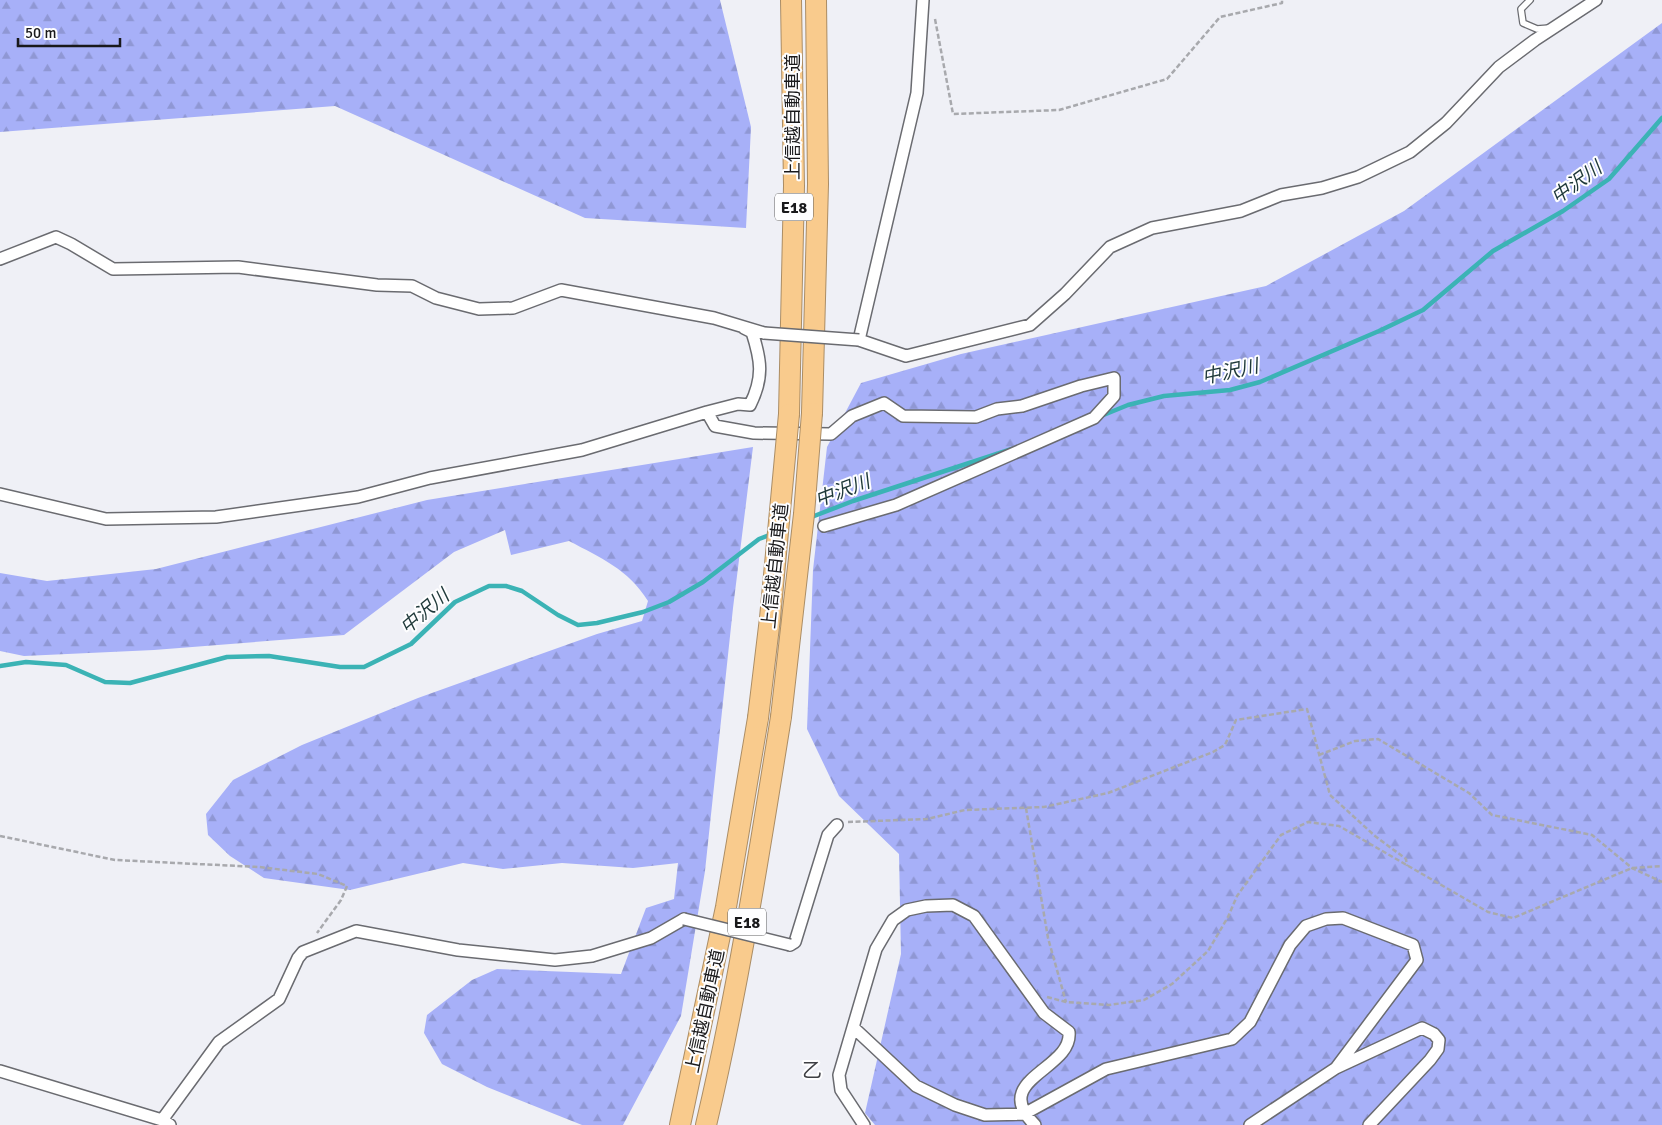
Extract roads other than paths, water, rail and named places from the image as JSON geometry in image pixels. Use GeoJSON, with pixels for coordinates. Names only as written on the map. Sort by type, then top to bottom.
{"type":"FeatureCollection","features":[{"type":"Feature","properties":{"kind":"highway","name":"上信越自動車道"},"geometry":{"type":"LineString","coordinates":[[680,1125],[726,907],[758,718],[770,618],[789,414],[794,186],[791,0]]}},
{"type":"Feature","properties":{"kind":"highway","name":"上信越自動車道"},"geometry":{"type":"LineString","coordinates":[[706,1125],[720,1064],[747,922],[781,717],[804,514],[812,412],[818,184],[816,0]]}},
{"type":"Feature","properties":{"kind":"street"},"geometry":{"type":"LineString","coordinates":[[859,340],[917,94],[924,0]]}},
{"type":"Feature","properties":{"kind":"street"},"geometry":{"type":"LineString","coordinates":[[0,259],[56,237],[113,270],[238,267],[377,285],[412,286],[436,298],[479,309],[513,308],[561,290],[714,318],[764,332],[859,340],[906,356],[1030,325],[1065,294],[1110,247],[1152,228],[1240,211],[1281,195],[1322,188],[1358,177],[1410,152],[1446,123],[1499,67],[1596,0]]}},
{"type":"Feature","properties":{"kind":"street"},"geometry":{"type":"LineString","coordinates":[[0,494],[106,519],[216,516],[358,497],[430,478],[582,450],[707,412],[738,404],[750,405],[756,393],[761,362],[752,332],[714,318]]}},
{"type":"Feature","properties":{"kind":"street"},"geometry":{"type":"LineString","coordinates":[[707,412],[715,426],[754,433],[831,434],[852,416],[884,403],[903,416],[976,417],[998,409],[1022,406],[1081,386],[1114,378],[1114,396],[1094,418],[896,505],[824,526]]}},
{"type":"Feature","properties":{"kind":"street"},"geometry":{"type":"LineString","coordinates":[[0,1071],[166,1123],[219,1042],[279,999],[298,958],[303,952],[356,931],[458,950],[555,960],[592,956],[651,938],[684,919],[790,945],[795,942],[828,835],[837,825]]}},
{"type":"Feature","properties":{"kind":"street"},"geometry":{"type":"LineString","coordinates":[[864,1125],[841,1090],[840,1075],[876,949],[893,920],[907,910],[926,906],[953,905],[974,916],[1044,1013],[1069,1032],[1070,1041],[1064,1052],[1028,1082],[1020,1102],[1024,1114],[1035,1125]]}},
{"type":"Feature","properties":{"kind":"street"},"geometry":{"type":"LineString","coordinates":[[854,1029],[916,1086],[956,1105],[985,1115],[1024,1114],[1106,1069],[1232,1040],[1250,1022],[1290,946],[1306,926],[1326,919],[1343,918],[1414,945],[1417,960],[1336,1068]]}},
{"type":"Feature","properties":{"kind":"street"},"geometry":{"type":"LineString","coordinates":[[1250,1125],[1336,1068],[1422,1028],[1434,1034],[1439,1040],[1438,1049],[1369,1125]]}},
{"type":"Feature","properties":{"kind":"lane"},"geometry":{"type":"LineString","coordinates":[[1530,0],[1521,9],[1523,23],[1537,29],[1554,28]]}},
{"type":"Feature","properties":{"kind":"waterway","name":"中沢川"},"geometry":{"type":"LineString","coordinates":[[1101,416],[1128,405],[1164,396],[1230,390],[1260,382],[1423,310],[1493,251],[1563,211],[1609,179],[1662,118]]}},
{"type":"Feature","properties":{"kind":"waterway","name":"中沢川"},"geometry":{"type":"LineString","coordinates":[[809,518],[853,501],[1012,449]]}},
{"type":"Feature","properties":{"kind":"waterway","name":"中沢川"},"geometry":{"type":"LineString","coordinates":[[0,666],[26,662],[66,665],[105,682],[130,683],[227,657],[269,656],[340,667],[364,667],[411,644],[455,602],[489,586],[506,586],[522,591],[558,615],[578,625],[597,623],[643,612],[669,602],[703,582],[759,539],[772,534]]}},
{"type":"Feature","properties":{"kind":"district","name":"乙"},"geometry":{"type":"Point","coordinates":[812,1070]}}]}
